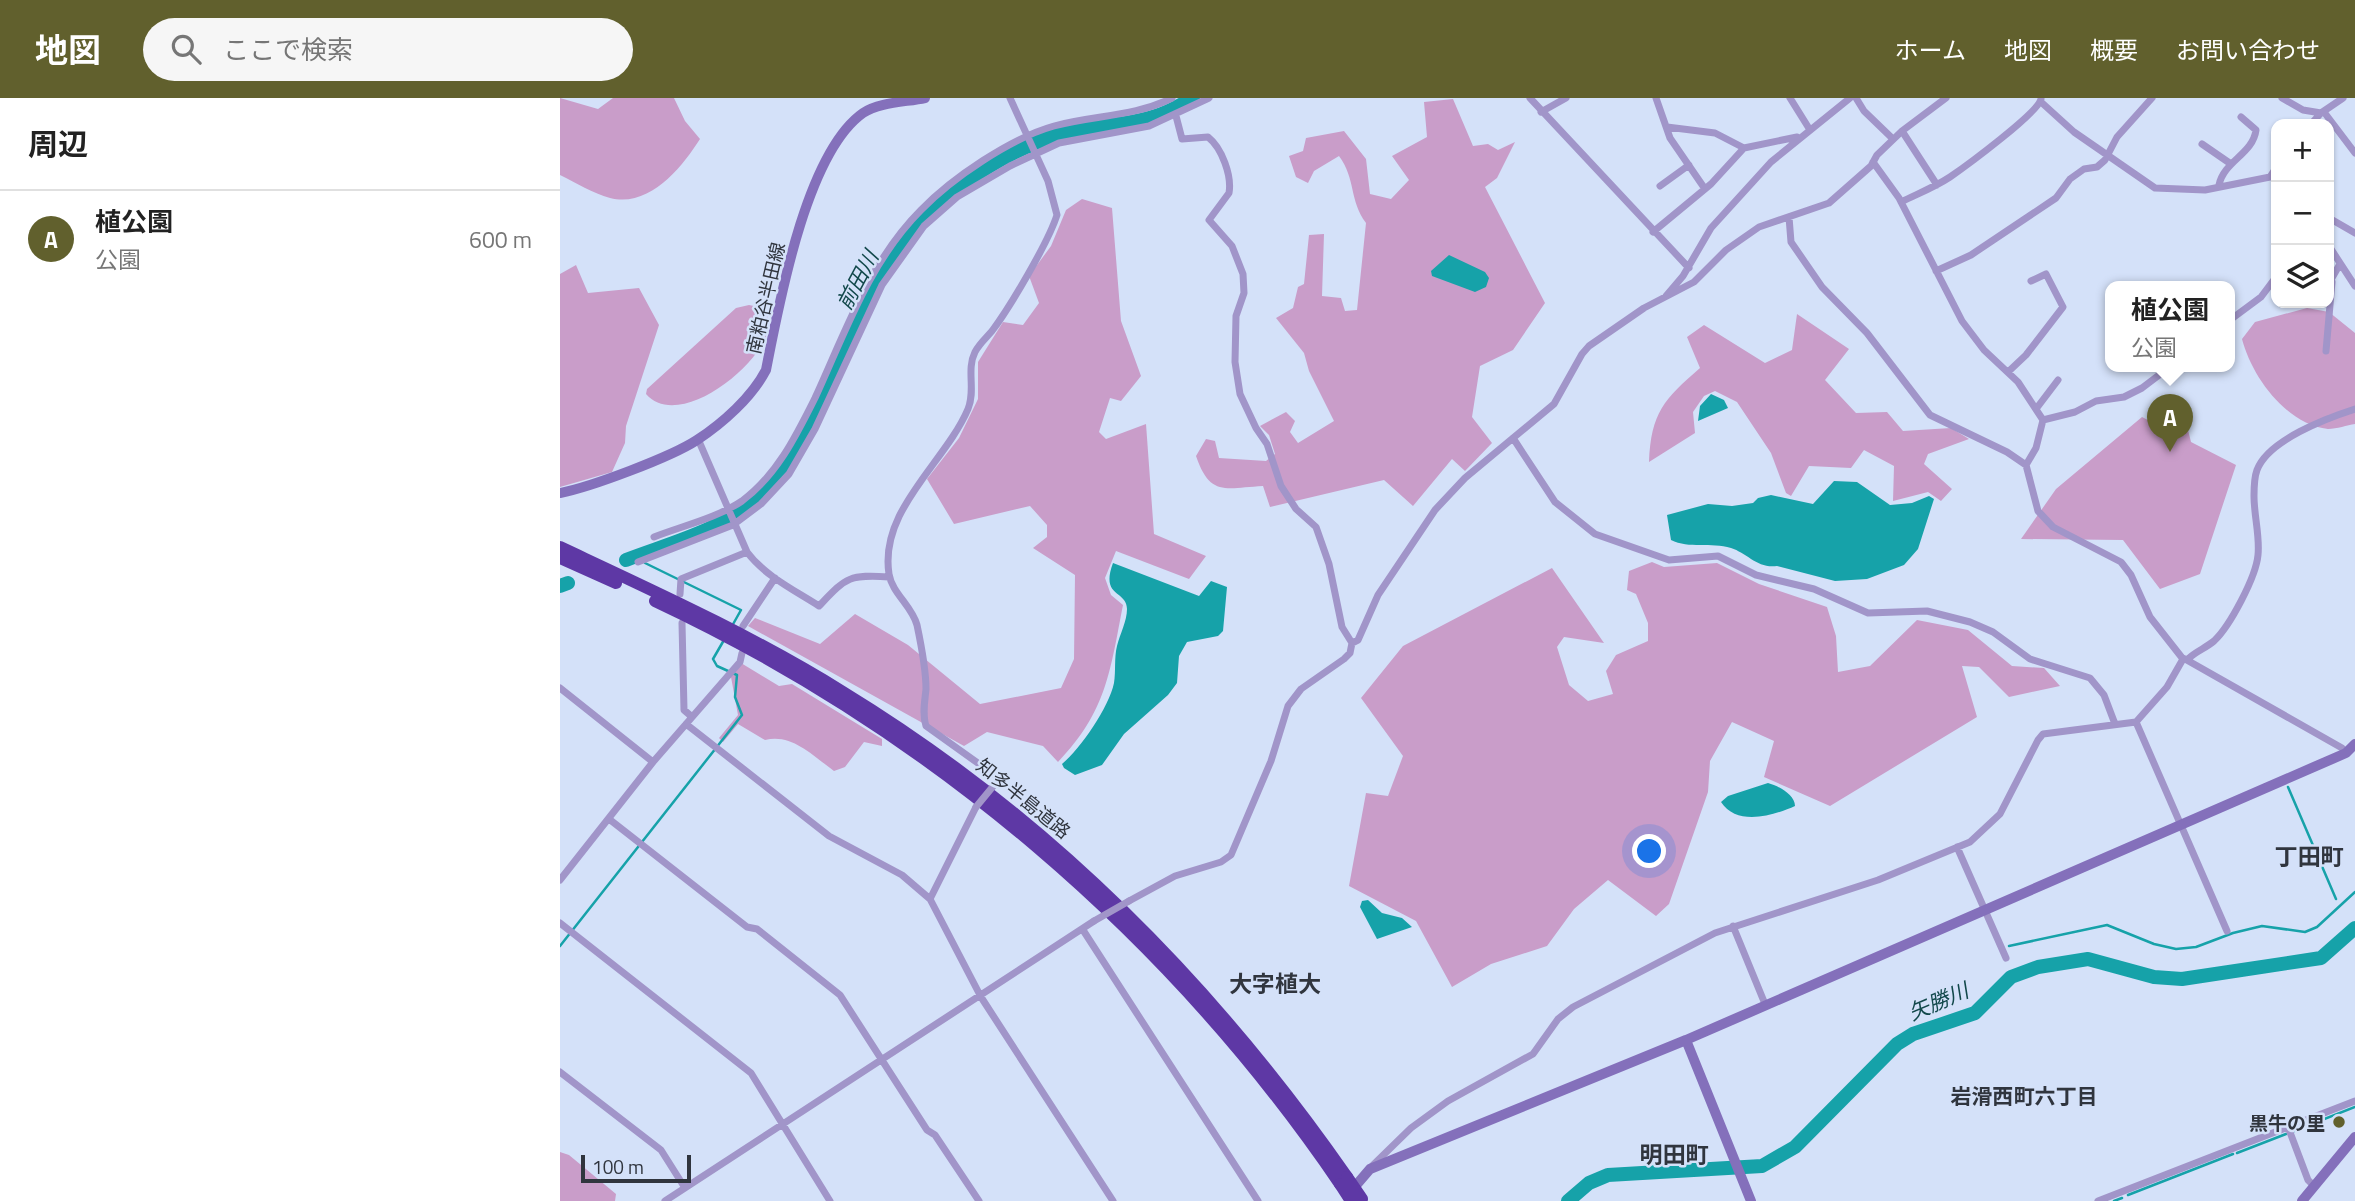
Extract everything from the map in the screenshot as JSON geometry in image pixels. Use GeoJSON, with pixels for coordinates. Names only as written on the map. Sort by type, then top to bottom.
{"type":"FeatureCollection","features":[{"type":"Feature","properties":{"kind":"highway","name":"知多半島道路"},"geometry":{"type":"LineString","coordinates":[[560,547],[774,652],[842,691],[957,767],[1023,820],[1107,894],[1185,972],[1275,1077],[1344,1180]]}},
{"type":"Feature","properties":{"kind":"highway","name":"知多半島道路"},"geometry":{"type":"LineString","coordinates":[[560,558],[664,606],[768,661],[891,737],[1014,828],[1100,901],[1178,979],[1268,1084],[1359,1200]]}},
{"type":"Feature","properties":{"kind":"street","name":"南粕谷半田線"},"geometry":{"type":"LineString","coordinates":[[560,493],[600,481],[698,439],[751,391],[766,370],[787,271],[806,209],[840,137],[864,112],[925,98]]}},
{"type":"Feature","properties":{"kind":"street"},"geometry":{"type":"LineString","coordinates":[[930,899],[976,807],[998,781],[996,776],[926,726],[926,686],[917,626],[908,604],[889,577],[889,549],[899,522],[968,408],[972,389],[971,366],[976,350],[996,325],[1055,222],[1056,203],[1010,98]]}},
{"type":"Feature","properties":{"kind":"street"},"geometry":{"type":"LineString","coordinates":[[654,537],[730,508],[754,490],[787,452],[868,282],[906,225],[948,187],[1028,138],[1055,126],[1134,113],[1172,98]]}},
{"type":"Feature","properties":{"kind":"street"},"geometry":{"type":"LineString","coordinates":[[638,562],[736,523],[774,491],[802,456],[870,308],[907,247],[957,197],[1035,152],[1070,140],[1139,129],[1176,116],[1209,98]]}},
{"type":"Feature","properties":{"kind":"street"},"geometry":{"type":"LineString","coordinates":[[1530,98],[1689,268]]}},
{"type":"Feature","properties":{"kind":"street"},"geometry":{"type":"LineString","coordinates":[[1541,112],[1566,98]]}},
{"type":"Feature","properties":{"kind":"street"},"geometry":{"type":"LineString","coordinates":[[1656,98],[1670,138],[1705,189]]}},
{"type":"Feature","properties":{"kind":"street"},"geometry":{"type":"LineString","coordinates":[[1790,98],[1807,132]]}},
{"type":"Feature","properties":{"kind":"street"},"geometry":{"type":"LineString","coordinates":[[1666,296],[1689,268],[1714,224],[1777,156],[1850,98]]}},
{"type":"Feature","properties":{"kind":"street"},"geometry":{"type":"LineString","coordinates":[[1856,98],[1864,111],[1893,139]]}},
{"type":"Feature","properties":{"kind":"street"},"geometry":{"type":"LineString","coordinates":[[665,1201],[882,1062],[1083,930],[1094,920],[1175,876],[1221,862],[1234,851],[1271,761],[1288,706],[1301,689],[1344,659],[1352,643],[1358,640],[1388,578],[1435,510],[1465,478],[1555,404],[1581,354],[1666,296],[1693,282],[1726,250],[1759,227],[1829,203],[1873,162],[1893,139],[1946,98]]}},
{"type":"Feature","properties":{"kind":"street"},"geometry":{"type":"LineString","coordinates":[[1936,271],[1971,256],[2056,198],[2070,179],[2084,169],[2098,167],[2117,137],[2152,98]]}},
{"type":"Feature","properties":{"kind":"street"},"geometry":{"type":"LineString","coordinates":[[2316,119],[2343,98]]}},
{"type":"Feature","properties":{"kind":"street"},"geometry":{"type":"LineString","coordinates":[[1901,202],[1937,184],[2006,134],[2041,100],[2074,132],[2155,188],[2192,191],[2271,179]]}},
{"type":"Feature","properties":{"kind":"street"},"geometry":{"type":"LineString","coordinates":[[2289,100],[2303,110],[2322,112],[2355,153]]}},
{"type":"Feature","properties":{"kind":"street"},"geometry":{"type":"LineString","coordinates":[[1176,116],[1182,139],[1208,137],[1226,168],[1229,193],[1209,219],[1232,246],[1243,274],[1244,293],[1236,316],[1235,362],[1240,394],[1256,428],[1268,444],[1281,486],[1296,509],[1316,527],[1329,564],[1342,627],[1352,643]]}},
{"type":"Feature","properties":{"kind":"street"},"geometry":{"type":"LineString","coordinates":[[2219,185],[2231,164],[2250,146],[2256,134],[2256,130],[2241,117]]}},
{"type":"Feature","properties":{"kind":"street"},"geometry":{"type":"LineString","coordinates":[[1667,127],[1715,133],[1744,148]]}},
{"type":"Feature","properties":{"kind":"street"},"geometry":{"type":"LineString","coordinates":[[1902,131],[1937,184]]}},
{"type":"Feature","properties":{"kind":"street"},"geometry":{"type":"LineString","coordinates":[[1653,232],[1705,189],[1744,148],[1807,132]]}},
{"type":"Feature","properties":{"kind":"street"},"geometry":{"type":"LineString","coordinates":[[2202,144],[2231,164]]}},
{"type":"Feature","properties":{"kind":"street"},"geometry":{"type":"LineString","coordinates":[[1873,162],[1901,202],[1950,302],[1966,328],[1984,351],[2008,372],[2043,420],[2036,448],[2026,465]]}},
{"type":"Feature","properties":{"kind":"street"},"geometry":{"type":"LineString","coordinates":[[1660,186],[1689,166]]}},
{"type":"Feature","properties":{"kind":"street"},"geometry":{"type":"LineString","coordinates":[[1789,218],[1791,242],[1822,287],[1867,333],[1930,415],[2007,452],[2026,465],[2038,511],[2053,527],[2121,562],[2131,575],[2150,617],[2185,659],[2342,748],[2352,750]]}},
{"type":"Feature","properties":{"kind":"street"},"geometry":{"type":"LineString","coordinates":[[2334,221],[2355,233]]}},
{"type":"Feature","properties":{"kind":"street"},"geometry":{"type":"LineString","coordinates":[[2334,254],[2355,286]]}},
{"type":"Feature","properties":{"kind":"street"},"geometry":{"type":"LineString","coordinates":[[2334,275],[2340,264]]}},
{"type":"Feature","properties":{"kind":"street"},"geometry":{"type":"LineString","coordinates":[[2008,372],[2026,355],[2063,307],[2046,274],[2031,281]]}},
{"type":"Feature","properties":{"kind":"street"},"geometry":{"type":"LineString","coordinates":[[2235,316],[2261,297],[2271,283]]}},
{"type":"Feature","properties":{"kind":"street"},"geometry":{"type":"LineString","coordinates":[[2326,351],[2329,308]]}},
{"type":"Feature","properties":{"kind":"street"},"geometry":{"type":"LineString","coordinates":[[2043,420],[2075,412],[2096,401],[2124,397],[2142,388],[2163,372]]}},
{"type":"Feature","properties":{"kind":"street"},"geometry":{"type":"LineString","coordinates":[[2036,409],[2058,380]]}},
{"type":"Feature","properties":{"kind":"street"},"geometry":{"type":"LineString","coordinates":[[1344,1201],[1357,1180],[1403,1134],[1465,1090],[1533,1054],[1564,1013],[1684,947],[1733,926],[1878,880],[1979,836],[2000,814],[2043,734],[2137,722],[2167,687],[2185,659],[2211,643],[2229,622],[2258,556],[2255,480],[2261,462],[2280,443],[2325,419],[2355,409]]}},
{"type":"Feature","properties":{"kind":"street"},"geometry":{"type":"LineString","coordinates":[[1513,438],[1555,502],[1595,534],[1669,560],[1718,556],[1756,575],[1814,589],[1868,613],[1927,611],[1970,622],[1993,632],[2029,659],[2090,678],[2104,695],[2115,724]]}},
{"type":"Feature","properties":{"kind":"street"},"geometry":{"type":"LineString","coordinates":[[698,439],[747,552],[756,564],[775,578],[818,606],[838,586],[853,576],[889,577]]}},
{"type":"Feature","properties":{"kind":"street"},"geometry":{"type":"LineString","coordinates":[[680,594],[681,579],[747,552]]}},
{"type":"Feature","properties":{"kind":"street"},"geometry":{"type":"LineString","coordinates":[[743,626],[775,578]]}},
{"type":"Feature","properties":{"kind":"street"},"geometry":{"type":"LineString","coordinates":[[682,623],[684,710],[691,716]]}},
{"type":"Feature","properties":{"kind":"street"},"geometry":{"type":"LineString","coordinates":[[560,880],[653,762],[740,662],[742,653]]}},
{"type":"Feature","properties":{"kind":"street"},"geometry":{"type":"LineString","coordinates":[[560,688],[653,762]]}},
{"type":"Feature","properties":{"kind":"street"},"geometry":{"type":"LineString","coordinates":[[2137,722],[2227,931]]}},
{"type":"Feature","properties":{"kind":"street"},"geometry":{"type":"LineString","coordinates":[[686,724],[829,836],[902,875],[930,899],[981,997],[1113,1201]]}},
{"type":"Feature","properties":{"kind":"street"},"geometry":{"type":"LineString","coordinates":[[1370,1169],[1686,1040],[2352,750]]}},
{"type":"Feature","properties":{"kind":"street"},"geometry":{"type":"LineString","coordinates":[[609,819],[747,927],[757,929],[834,988],[979,1201]]}},
{"type":"Feature","properties":{"kind":"street"},"geometry":{"type":"LineString","coordinates":[[1957,847],[2006,958]]}},
{"type":"Feature","properties":{"kind":"street"},"geometry":{"type":"LineString","coordinates":[[560,923],[751,1073],[830,1201]]}},
{"type":"Feature","properties":{"kind":"street"},"geometry":{"type":"LineString","coordinates":[[1733,926],[1766,1004]]}},
{"type":"Feature","properties":{"kind":"street"},"geometry":{"type":"LineString","coordinates":[[1083,930],[1258,1201]]}},
{"type":"Feature","properties":{"kind":"street"},"geometry":{"type":"LineString","coordinates":[[1686,1040],[1751,1201]]}},
{"type":"Feature","properties":{"kind":"street"},"geometry":{"type":"LineString","coordinates":[[560,1072],[661,1150],[685,1188]]}},
{"type":"Feature","properties":{"kind":"street"},"geometry":{"type":"LineString","coordinates":[[2098,1201],[2355,1101]]}},
{"type":"Feature","properties":{"kind":"street"},"geometry":{"type":"LineString","coordinates":[[2288,1127],[2308,1180],[2314,1186]]}},
{"type":"Feature","properties":{"kind":"street"},"geometry":{"type":"LineString","coordinates":[[2302,1201],[2355,1137]]}},
{"type":"Feature","properties":{"kind":"street"},"geometry":{"type":"LineString","coordinates":[[2122,1192],[2125,1201]]}},
{"type":"Feature","properties":{"kind":"shaded area"},"geometry":{"type":"Polygon","coordinates":[[[560,98],[598,109],[613,98],[674,98],[685,121],[700,139],[674,173],[651,191],[638,197],[610,198],[560,175],[560,98]]]}},
{"type":"Feature","properties":{"kind":"shaded area"},"geometry":{"type":"Polygon","coordinates":[[[1453,99],[1473,146],[1488,144],[1498,150],[1515,142],[1497,178],[1485,187],[1545,303],[1513,350],[1480,366],[1472,417],[1492,443],[1465,471],[1452,459],[1413,506],[1384,480],[1270,507],[1263,486],[1229,488],[1213,484],[1201,469],[1196,456],[1206,439],[1215,441],[1219,458],[1266,461],[1275,454],[1269,435],[1260,426],[1286,412],[1295,421],[1290,432],[1298,443],[1334,421],[1309,371],[1304,353],[1276,318],[1293,308],[1298,287],[1304,284],[1309,235],[1324,234],[1322,296],[1341,298],[1345,311],[1357,310],[1366,223],[1339,156],[1314,171],[1308,183],[1296,177],[1289,156],[1303,151],[1306,138],[1344,131],[1366,159],[1370,194],[1391,199],[1409,180],[1392,156],[1427,137],[1424,102],[1453,99]]]}},
{"type":"Feature","properties":{"kind":"shaded area"},"geometry":{"type":"Polygon","coordinates":[[[1082,199],[1112,208],[1121,321],[1141,376],[1121,401],[1110,398],[1099,432],[1106,439],[1146,424],[1154,534],[1206,556],[1189,579],[1116,551],[1105,578],[1111,595],[1123,605],[1110,670],[1097,707],[1087,725],[1058,762],[1043,746],[987,732],[964,746],[748,626],[755,618],[820,644],[855,614],[908,645],[980,704],[1061,688],[1074,659],[1075,575],[1033,548],[1047,537],[1047,525],[1030,506],[954,524],[927,479],[959,438],[978,399],[978,362],[1003,322],[1023,325],[1039,303],[1029,276],[1051,246],[1066,210],[1082,199]]]}},
{"type":"Feature","properties":{"kind":"shaded area"},"geometry":{"type":"Polygon","coordinates":[[[1449,255],[1485,272],[1489,278],[1486,287],[1475,292],[1432,276],[1431,271],[1449,255]]]}},
{"type":"Feature","properties":{"kind":"shaded area"},"geometry":{"type":"Polygon","coordinates":[[[576,265],[588,293],[639,288],[659,325],[626,426],[625,443],[612,472],[560,487],[560,274],[576,265]]]}},
{"type":"Feature","properties":{"kind":"shaded area"},"geometry":{"type":"Polygon","coordinates":[[[749,305],[766,314],[768,330],[758,351],[739,372],[715,390],[690,402],[665,405],[646,394],[647,389],[736,308],[749,305]]]}},
{"type":"Feature","properties":{"kind":"shaded area"},"geometry":{"type":"Polygon","coordinates":[[[2307,308],[2329,312],[2355,333],[2355,424],[2328,429],[2313,425],[2298,418],[2273,396],[2254,368],[2242,339],[2255,322],[2307,308]]]}},
{"type":"Feature","properties":{"kind":"shaded area"},"geometry":{"type":"Polygon","coordinates":[[[1797,314],[1849,349],[1825,380],[1856,413],[1887,412],[1903,431],[1951,428],[1969,439],[1928,454],[1924,464],[1952,489],[1941,501],[1928,492],[1893,501],[1894,466],[1864,450],[1851,468],[1809,466],[1791,496],[1786,493],[1771,453],[1737,402],[1715,391],[1704,396],[1693,412],[1695,433],[1649,462],[1653,431],[1662,408],[1677,389],[1700,368],[1687,337],[1704,325],[1765,363],[1792,350],[1797,314]]]}},
{"type":"Feature","properties":{"kind":"shaded area"},"geometry":{"type":"Polygon","coordinates":[[[1711,394],[1724,400],[1728,408],[1698,421],[1700,406],[1711,394]]]}},
{"type":"Feature","properties":{"kind":"shaded area"},"geometry":{"type":"Polygon","coordinates":[[[2142,417],[2167,430],[2185,418],[2191,442],[2236,465],[2200,574],[2160,589],[2123,540],[2021,539],[2056,489],[2142,417]]]}},
{"type":"Feature","properties":{"kind":"shaded area"},"geometry":{"type":"Polygon","coordinates":[[[1834,481],[1857,482],[1890,505],[1912,503],[1929,496],[1934,499],[1918,549],[1904,565],[1867,579],[1835,581],[1764,565],[1731,548],[1685,544],[1671,540],[1667,515],[1708,504],[1732,506],[1753,503],[1758,498],[1771,495],[1813,504],[1834,481]]]}},
{"type":"Feature","properties":{"kind":"shaded area"},"geometry":{"type":"Polygon","coordinates":[[[1652,562],[1664,567],[1717,563],[1759,584],[1827,607],[1836,636],[1838,672],[1870,666],[1917,620],[1968,630],[2012,666],[2044,668],[2060,686],[2009,697],[1979,667],[1962,666],[1977,717],[1830,806],[1764,777],[1774,741],[1732,722],[1710,761],[1708,792],[1669,904],[1656,916],[1608,880],[1574,909],[1547,946],[1491,964],[1452,987],[1416,921],[1349,886],[1366,793],[1388,796],[1403,756],[1361,698],[1403,646],[1552,568],[1604,643],[1564,637],[1557,647],[1569,685],[1588,701],[1613,694],[1606,671],[1616,655],[1648,641],[1648,623],[1636,594],[1627,590],[1629,571],[1652,562]]]}},
{"type":"Feature","properties":{"kind":"shaded area"},"geometry":{"type":"Polygon","coordinates":[[[1113,563],[1199,596],[1211,581],[1227,587],[1223,631],[1218,636],[1187,642],[1179,656],[1177,683],[1168,695],[1124,734],[1102,765],[1075,775],[1062,764],[1093,726],[1111,693],[1118,641],[1127,614],[1126,603],[1110,582],[1113,563]]]}},
{"type":"Feature","properties":{"kind":"shaded area"},"geometry":{"type":"Polygon","coordinates":[[[741,663],[779,686],[792,684],[882,739],[882,746],[864,742],[845,767],[834,771],[793,743],[765,740],[738,724],[723,742],[719,738],[738,715],[731,677],[741,663]]]}},
{"type":"Feature","properties":{"kind":"shaded area"},"geometry":{"type":"Polygon","coordinates":[[[1768,783],[1786,792],[1795,806],[1777,813],[1746,817],[1728,810],[1721,802],[1728,796],[1768,783]]]}},
{"type":"Feature","properties":{"kind":"shaded area"},"geometry":{"type":"Polygon","coordinates":[[[1368,900],[1382,913],[1402,918],[1412,927],[1377,939],[1360,907],[1362,901],[1368,900]]]}},
{"type":"Feature","properties":{"kind":"shaded area"},"geometry":{"type":"Polygon","coordinates":[[[560,1152],[569,1155],[616,1194],[615,1201],[560,1201],[560,1152]]]}},
{"type":"Feature","properties":{"kind":"waterway","name":"前田川"},"geometry":{"type":"LineString","coordinates":[[626,560],[726,520],[755,499],[784,468],[807,432],[880,276],[904,240],[946,197],[991,166],[1039,141],[1067,132],[1149,118],[1193,98]]}},
{"type":"Feature","properties":{"kind":"waterway"},"geometry":{"type":"LineString","coordinates":[[645,563],[741,610],[732,626]]}},
{"type":"Feature","properties":{"kind":"waterway","name":"前田川"},"geometry":{"type":"LineString","coordinates":[[560,586],[568,583]]}},
{"type":"Feature","properties":{"kind":"waterway"},"geometry":{"type":"LineString","coordinates":[[560,946],[742,715],[735,697],[737,675],[717,666],[713,659],[724,640]]}},
{"type":"Feature","properties":{"kind":"waterway"},"geometry":{"type":"LineString","coordinates":[[2288,787],[2336,899]]}},
{"type":"Feature","properties":{"kind":"waterway"},"geometry":{"type":"LineString","coordinates":[[2009,946],[2107,925],[2154,944],[2176,949],[2196,947],[2233,933],[2262,926],[2305,932],[2317,927],[2355,892]]}},
{"type":"Feature","properties":{"kind":"waterway","name":"矢勝川"},"geometry":{"type":"LineString","coordinates":[[1568,1201],[1589,1183],[1608,1175],[1762,1166],[1795,1147],[1897,1044],[1913,1034],[1975,1013],[2011,977],[2038,967],[2088,959],[2154,977],[2182,979],[2321,958],[2355,928]]}},
{"type":"Feature","properties":{"kind":"waterway"},"geometry":{"type":"LineString","coordinates":[[2294,1131],[2355,1107]]}},
{"type":"Feature","properties":{"kind":"waterway"},"geometry":{"type":"LineString","coordinates":[[2237,1153],[2286,1134]]}},
{"type":"Feature","properties":{"kind":"waterway"},"geometry":{"type":"LineString","coordinates":[[2128,1195],[2233,1154]]}},
{"type":"Feature","properties":{"kind":"waterway"},"geometry":{"type":"LineString","coordinates":[[2114,1201],[2122,1198]]}},
{"type":"Feature","properties":{"kind":"place","name":"植公園"},"geometry":{"type":"Point","coordinates":[2170,452]}},
{"type":"Feature","properties":{"kind":"place","name":"黒牛の里"},"geometry":{"type":"Point","coordinates":[2339,1122]}},
{"type":"Feature","properties":{"kind":"district","name":"丁田町"},"geometry":{"type":"Point","coordinates":[2309,856]}},
{"type":"Feature","properties":{"kind":"district","name":"大字植大"},"geometry":{"type":"Point","coordinates":[1275,983]}},
{"type":"Feature","properties":{"kind":"district","name":"岩滑西町六丁目"},"geometry":{"type":"Point","coordinates":[2024,1096]}},
{"type":"Feature","properties":{"kind":"district","name":"明田町"},"geometry":{"type":"Point","coordinates":[1674,1154]}}]}
